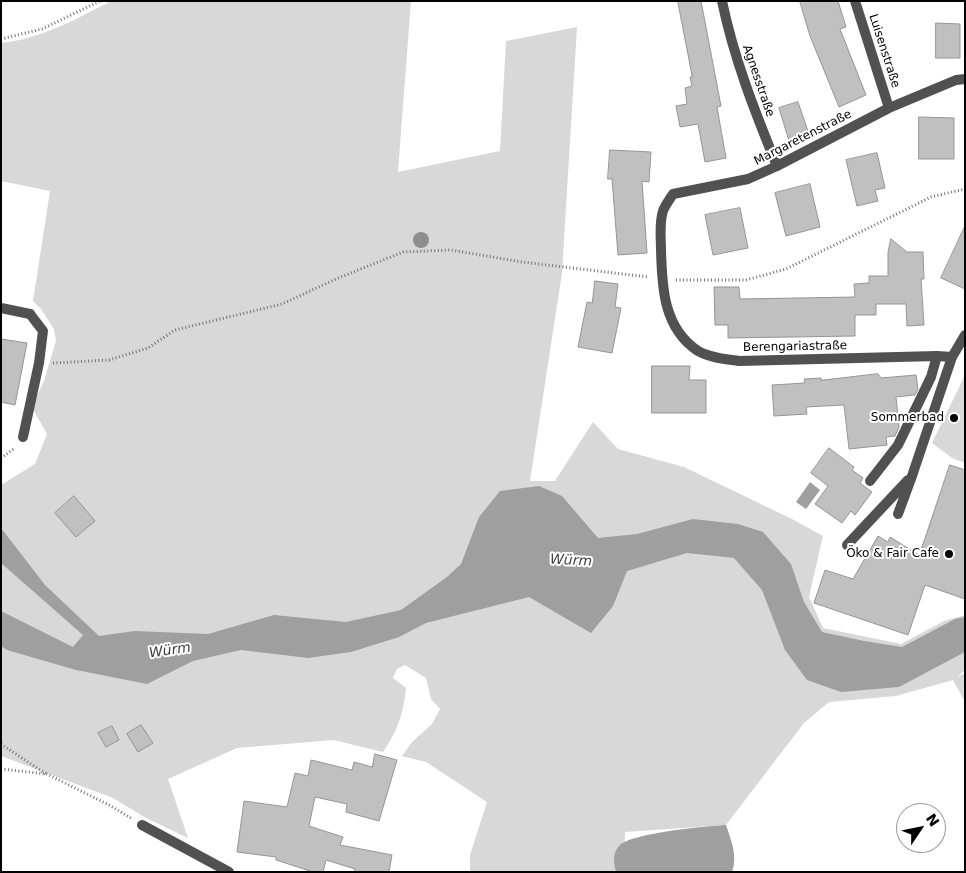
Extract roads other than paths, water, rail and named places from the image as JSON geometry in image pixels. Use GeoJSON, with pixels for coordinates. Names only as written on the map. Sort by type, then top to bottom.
{"type":"FeatureCollection","features":[{"type":"Feature","properties":{"kind":"street","name":"Agnesstraße"},"geometry":{"type":"LineString","coordinates":[[722,1],[730,38],[747,91],[777,166]]}},
{"type":"Feature","properties":{"kind":"street","name":"Luisenstraße"},"geometry":{"type":"LineString","coordinates":[[856,1],[890,108]]}},
{"type":"Feature","properties":{"kind":"street","name":"Margaretenstraße"},"geometry":{"type":"LineString","coordinates":[[662,280],[661,228],[663,211],[673,194],[748,179],[890,108],[956,80],[965,79]]}},
{"type":"Feature","properties":{"kind":"street","name":"Berengariastraße"},"geometry":{"type":"LineString","coordinates":[[662,280],[666,306],[674,324],[687,341],[698,351],[714,357],[739,362],[952,357]]}},
{"type":"Feature","properties":{"kind":"street"},"geometry":{"type":"LineString","coordinates":[[1,308],[30,314],[43,331],[40,363],[23,437]]}},
{"type":"Feature","properties":{"kind":"street"},"geometry":{"type":"LineString","coordinates":[[898,514],[952,357],[965,335]]}},
{"type":"Feature","properties":{"kind":"street"},"geometry":{"type":"LineString","coordinates":[[870,481],[898,445],[931,377],[937,356]]}},
{"type":"Feature","properties":{"kind":"street"},"geometry":{"type":"LineString","coordinates":[[847,545],[912,476]]}},
{"type":"Feature","properties":{"kind":"street"},"geometry":{"type":"LineString","coordinates":[[142,825],[229,872]]}},
{"type":"Feature","properties":{"kind":"water"},"geometry":{"type":"Polygon","coordinates":[[[810,482],[820,490],[806,509],[796,502],[810,482]]]}},
{"type":"Feature","properties":{"kind":"water","name":"Würm"},"geometry":{"type":"Polygon","coordinates":[[[539,486],[562,496],[598,538],[637,534],[693,519],[738,524],[763,532],[791,564],[804,602],[822,632],[902,647],[955,619],[965,617],[965,652],[899,687],[841,692],[807,680],[785,650],[762,590],[734,558],[687,553],[627,571],[613,606],[591,633],[529,597],[426,623],[399,637],[351,652],[308,658],[241,650],[193,661],[147,684],[76,670],[7,650],[1,646],[1,611],[73,647],[83,635],[1,563],[1,528],[45,585],[99,636],[134,631],[208,634],[274,615],[346,622],[401,610],[447,577],[461,564],[479,517],[500,491],[539,486]]]}},
{"type":"Feature","properties":{"kind":"water"},"geometry":{"type":"Polygon","coordinates":[[[726,825],[734,854],[732,872],[616,872],[614,855],[619,846],[626,841],[670,831],[726,825]]]}},
{"type":"Feature","properties":{"kind":"place","name":"Sommerbad"},"geometry":{"type":"Point","coordinates":[954,418]}},
{"type":"Feature","properties":{"kind":"place","name":"Öko & Fair Cafe"},"geometry":{"type":"Point","coordinates":[949,554]}}]}
